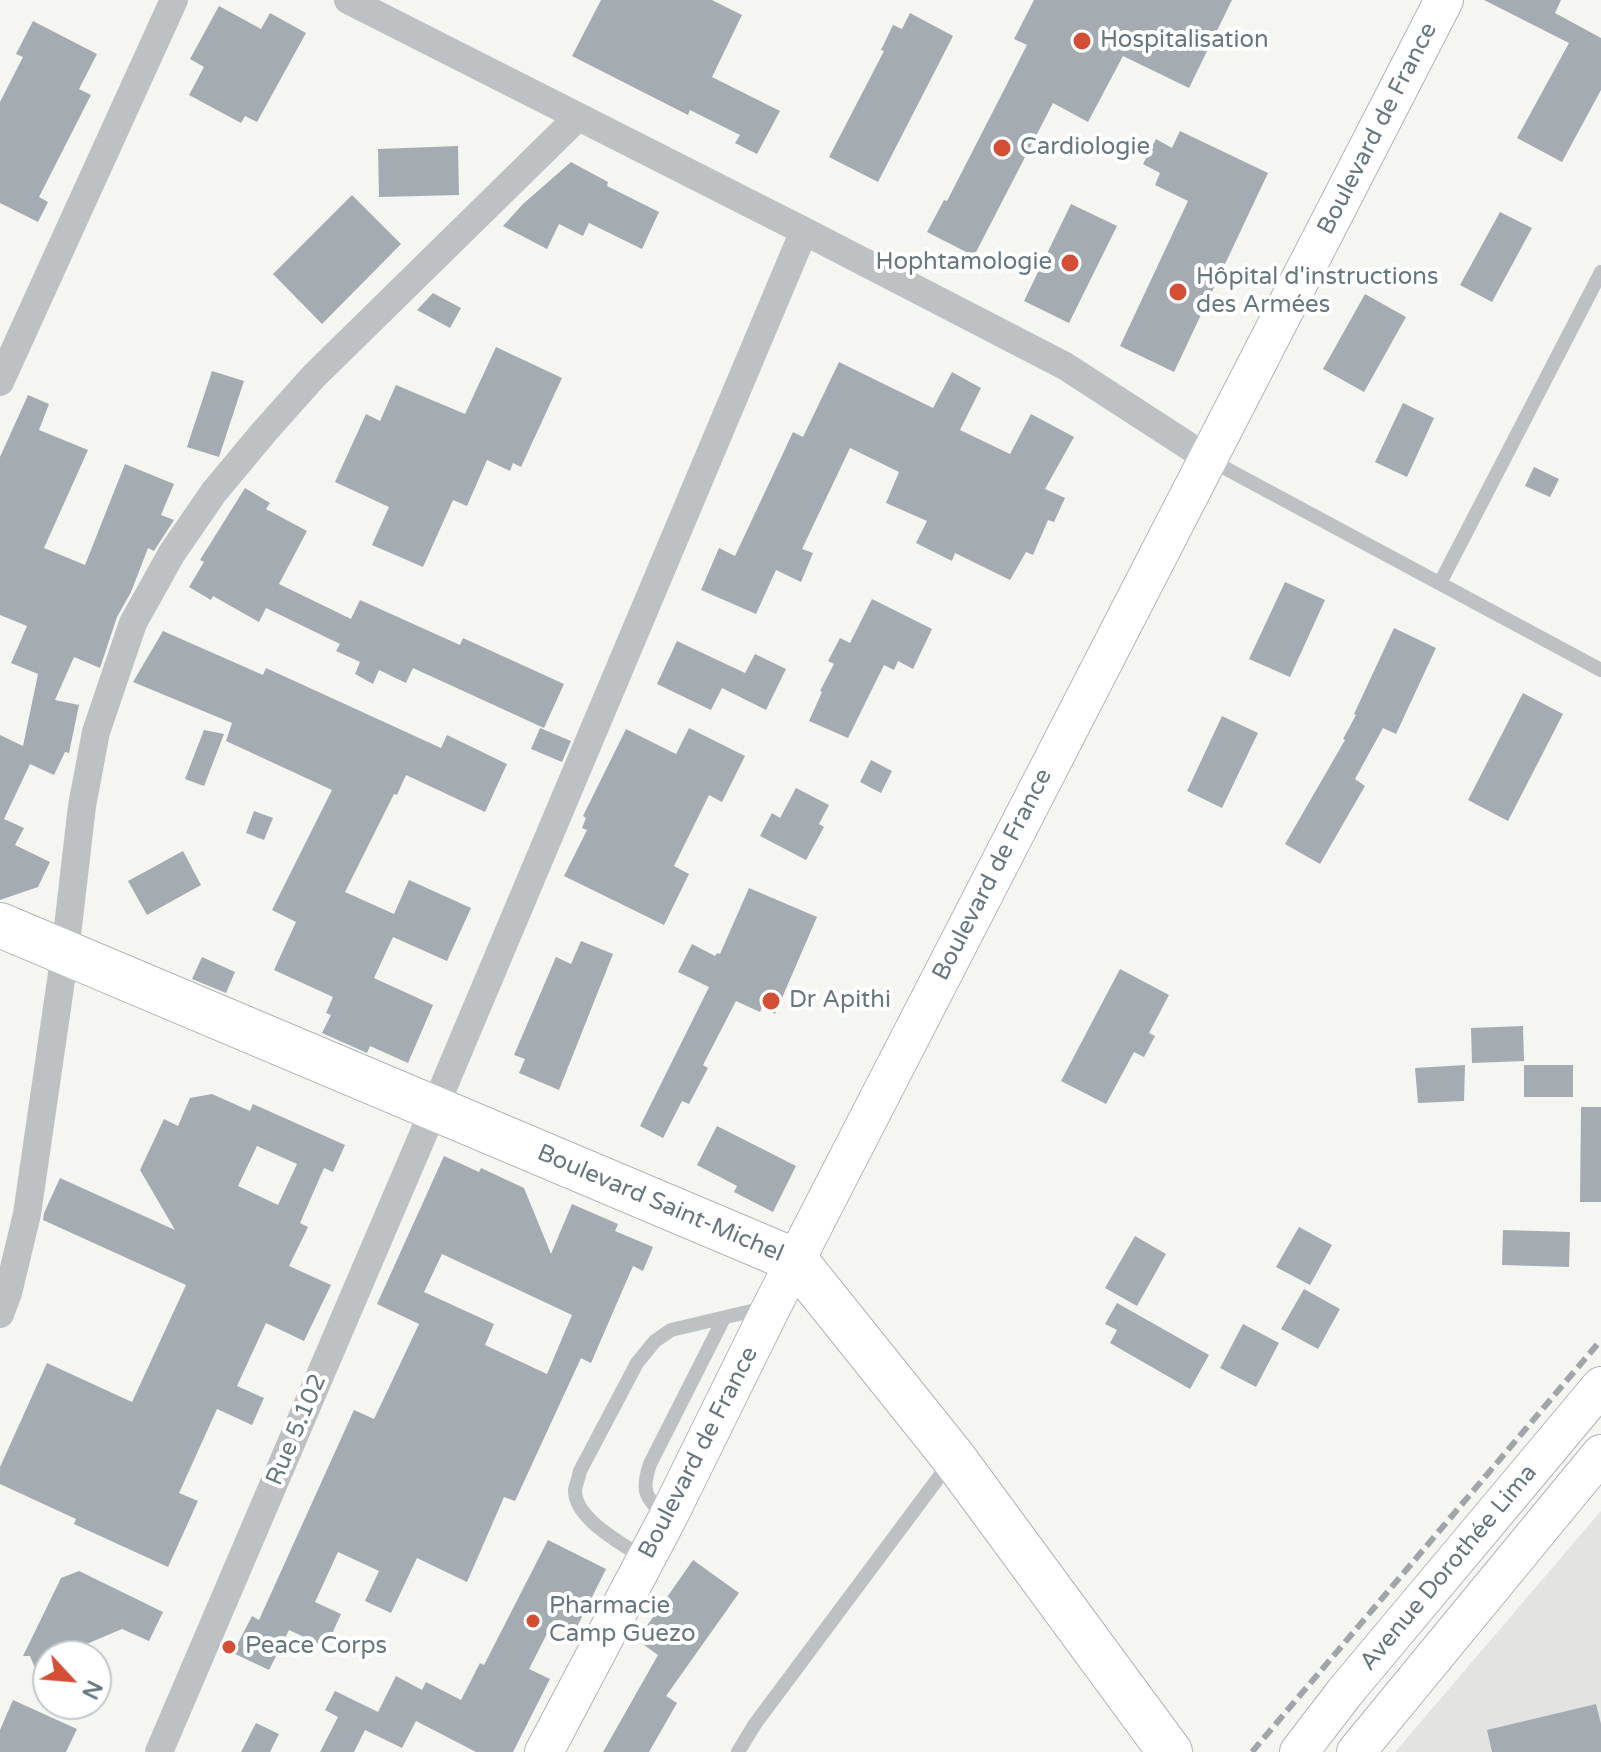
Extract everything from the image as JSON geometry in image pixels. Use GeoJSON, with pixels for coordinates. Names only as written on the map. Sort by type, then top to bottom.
{"type":"FeatureCollection","features":[{"type":"Feature","properties":{"kind":"main road","name":"Boulevard Saint-Michel"},"geometry":{"type":"LineString","coordinates":[[0,925],[796,1261],[953,1457],[1170,1752]]}},
{"type":"Feature","properties":{"kind":"street"},"geometry":{"type":"LineString","coordinates":[[0,382],[174,0]]}},
{"type":"Feature","properties":{"kind":"street"},"geometry":{"type":"LineString","coordinates":[[348,0],[1065,366],[1207,458]]}},
{"type":"Feature","properties":{"kind":"street","name":"Boulevard de France"},"geometry":{"type":"LineString","coordinates":[[544,1752],[667,1519],[772,1306],[1444,0]]}},
{"type":"Feature","properties":{"kind":"street"},"geometry":{"type":"LineString","coordinates":[[0,1314],[27,1214],[65,953],[82,806],[96,732],[133,623],[172,553],[224,480],[264,432],[313,377],[578,117]]}},
{"type":"Feature","properties":{"kind":"street","name":"Rue 5.102"},"geometry":{"type":"LineString","coordinates":[[159,1752],[804,231]]}},
{"type":"Feature","properties":{"kind":"street","name":"Avenue Dorothée Lima"},"geometry":{"type":"LineString","coordinates":[[1299,1752],[1345,1692],[1601,1386]]}},
{"type":"Feature","properties":{"kind":"street","name":"Avenue Dorothée Lima"},"geometry":{"type":"LineString","coordinates":[[1356,1752],[1601,1454]]}},
{"type":"Feature","properties":{"kind":"lane"},"geometry":{"type":"LineString","coordinates":[[1440,583],[1601,272]]}},
{"type":"Feature","properties":{"kind":"lane"},"geometry":{"type":"LineString","coordinates":[[1207,458],[1601,670]]}},
{"type":"Feature","properties":{"kind":"lane"},"geometry":{"type":"LineString","coordinates":[[646,1559],[587,1518],[578,1506],[575,1489],[580,1471],[637,1363],[655,1341],[671,1330],[772,1306]]}},
{"type":"Feature","properties":{"kind":"lane"},"geometry":{"type":"LineString","coordinates":[[667,1519],[648,1499],[645,1479],[724,1318]]}},
{"type":"Feature","properties":{"kind":"lane"},"geometry":{"type":"LineString","coordinates":[[738,1752],[764,1712],[953,1457]]}},
{"type":"Feature","properties":{"kind":"shaded area"},"geometry":{"type":"Polygon","coordinates":[[[1601,1511],[1601,1752],[1395,1752],[1601,1511]]]}},
{"type":"Feature","properties":{"kind":"building"},"geometry":{"type":"Polygon","coordinates":[[[601,0],[712,0],[742,15],[712,77],[780,111],[757,154],[735,143],[740,135],[690,110],[688,115],[572,56],[601,0]]]}},
{"type":"Feature","properties":{"kind":"building"},"geometry":{"type":"Polygon","coordinates":[[[1034,0],[1232,0],[1189,88],[1123,56],[1088,122],[1053,103],[974,256],[927,232],[944,200],[947,201],[1027,45],[1014,39],[1034,0]]]}},
{"type":"Feature","properties":{"kind":"building"},"geometry":{"type":"Polygon","coordinates":[[[1484,0],[1561,0],[1555,13],[1601,38],[1601,90],[1562,162],[1517,138],[1569,43],[1484,0]]]}},
{"type":"Feature","properties":{"kind":"building"},"geometry":{"type":"Polygon","coordinates":[[[219,6],[261,29],[270,13],[306,33],[257,122],[245,116],[241,123],[189,95],[204,67],[190,59],[219,6]]]}},
{"type":"Feature","properties":{"kind":"building"},"geometry":{"type":"Polygon","coordinates":[[[910,13],[953,36],[878,182],[829,157],[884,51],[881,50],[893,25],[902,29],[910,13]]]}},
{"type":"Feature","properties":{"kind":"building"},"geometry":{"type":"Polygon","coordinates":[[[33,21],[97,54],[79,89],[91,95],[39,197],[48,202],[38,222],[0,203],[0,102],[23,57],[16,54],[33,21]]]}},
{"type":"Feature","properties":{"kind":"building","name":"Hôpital d'instructions des Armées"},"geometry":{"type":"Polygon","coordinates":[[[1180,131],[1268,173],[1174,372],[1120,346],[1188,201],[1155,185],[1160,173],[1143,164],[1156,139],[1172,148],[1180,131]]]}},
{"type":"Feature","properties":{"kind":"building"},"geometry":{"type":"Polygon","coordinates":[[[458,146],[459,195],[379,197],[378,149],[458,146]]]}},
{"type":"Feature","properties":{"kind":"building"},"geometry":{"type":"Polygon","coordinates":[[[571,162],[608,182],[607,186],[659,212],[642,249],[589,223],[583,236],[559,224],[547,249],[503,226],[571,162]]]}},
{"type":"Feature","properties":{"kind":"building"},"geometry":{"type":"Polygon","coordinates":[[[352,195],[401,244],[322,324],[273,274],[352,195]]]}},
{"type":"Feature","properties":{"kind":"building","name":"Hophtamologie"},"geometry":{"type":"Polygon","coordinates":[[[1071,204],[1117,226],[1069,323],[1024,301],[1071,204]]]}},
{"type":"Feature","properties":{"kind":"building"},"geometry":{"type":"Polygon","coordinates":[[[1500,212],[1532,228],[1492,302],[1460,285],[1500,212]]]}},
{"type":"Feature","properties":{"kind":"building"},"geometry":{"type":"Polygon","coordinates":[[[433,293],[461,308],[450,328],[417,310],[433,293]]]}},
{"type":"Feature","properties":{"kind":"building"},"geometry":{"type":"Polygon","coordinates":[[[1365,294],[1406,317],[1364,392],[1323,369],[1365,294]]]}},
{"type":"Feature","properties":{"kind":"building"},"geometry":{"type":"Polygon","coordinates":[[[496,347],[562,378],[521,467],[513,463],[510,471],[487,460],[467,506],[453,500],[423,567],[372,545],[389,507],[335,482],[366,414],[380,421],[396,385],[465,414],[496,347]]]}},
{"type":"Feature","properties":{"kind":"building"},"geometry":{"type":"Polygon","coordinates":[[[839,362],[933,408],[952,372],[981,388],[960,430],[1010,454],[1031,414],[1074,437],[1045,489],[1065,498],[1054,522],[1048,520],[1033,555],[1026,552],[1010,580],[955,553],[952,561],[916,543],[927,521],[886,503],[899,472],[850,448],[802,549],[813,553],[801,582],[776,570],[756,614],[701,590],[719,548],[735,556],[793,432],[803,437],[839,362]]]}},
{"type":"Feature","properties":{"kind":"building"},"geometry":{"type":"Polygon","coordinates":[[[212,371],[244,381],[219,457],[187,447],[212,371]]]}},
{"type":"Feature","properties":{"kind":"building"},"geometry":{"type":"Polygon","coordinates":[[[28,395],[49,404],[39,430],[88,450],[44,548],[85,565],[125,464],[174,484],[161,515],[174,520],[154,551],[148,548],[131,592],[117,617],[100,668],[74,657],[55,700],[79,705],[69,753],[65,752],[54,775],[30,764],[4,819],[24,828],[15,845],[50,862],[38,887],[0,900],[0,735],[23,746],[38,674],[11,663],[27,626],[0,615],[0,457],[28,395]]]}},
{"type":"Feature","properties":{"kind":"building"},"geometry":{"type":"Polygon","coordinates":[[[1403,403],[1434,418],[1407,477],[1375,462],[1403,403]]]}},
{"type":"Feature","properties":{"kind":"building"},"geometry":{"type":"Polygon","coordinates":[[[1534,467],[1559,479],[1550,497],[1525,486],[1534,467]]]}},
{"type":"Feature","properties":{"kind":"building"},"geometry":{"type":"Polygon","coordinates":[[[245,488],[270,503],[266,509],[307,531],[279,584],[351,619],[360,600],[460,645],[463,638],[564,684],[544,728],[413,668],[406,683],[379,670],[373,684],[355,674],[360,662],[336,651],[340,644],[266,608],[259,622],[213,596],[211,600],[189,587],[204,562],[200,560],[245,488]]]}},
{"type":"Feature","properties":{"kind":"building"},"geometry":{"type":"Polygon","coordinates":[[[1285,582],[1325,600],[1290,677],[1249,659],[1285,582]]]}},
{"type":"Feature","properties":{"kind":"building"},"geometry":{"type":"Polygon","coordinates":[[[872,599],[932,629],[913,669],[898,661],[894,670],[884,665],[848,738],[809,721],[834,664],[828,661],[840,638],[850,643],[872,599]]]}},
{"type":"Feature","properties":{"kind":"building"},"geometry":{"type":"Polygon","coordinates":[[[1394,628],[1436,648],[1396,734],[1383,728],[1355,779],[1365,786],[1320,864],[1285,844],[1345,740],[1394,628]]]}},
{"type":"Feature","properties":{"kind":"building"},"geometry":{"type":"Polygon","coordinates":[[[163,631],[263,675],[266,668],[441,748],[447,735],[507,764],[485,812],[406,775],[345,892],[394,914],[409,880],[471,908],[447,961],[393,937],[374,978],[433,1005],[408,1063],[370,1046],[367,1053],[322,1033],[331,1015],[326,1013],[333,997],[274,970],[296,922],[272,910],[332,790],[226,741],[232,723],[133,682],[163,631]]]}},
{"type":"Feature","properties":{"kind":"building"},"geometry":{"type":"Polygon","coordinates":[[[677,641],[745,673],[755,654],[786,669],[766,710],[722,688],[711,710],[657,684],[677,641]]]}},
{"type":"Feature","properties":{"kind":"building"},"geometry":{"type":"Polygon","coordinates":[[[1523,693],[1563,714],[1508,821],[1468,800],[1523,693]]]}},
{"type":"Feature","properties":{"kind":"building"},"geometry":{"type":"Polygon","coordinates":[[[1222,716],[1258,733],[1222,808],[1187,791],[1222,716]]]}},
{"type":"Feature","properties":{"kind":"building"},"geometry":{"type":"Polygon","coordinates":[[[540,728],[571,741],[562,762],[531,749],[540,728]]]}},
{"type":"Feature","properties":{"kind":"building"},"geometry":{"type":"Polygon","coordinates":[[[689,728],[745,756],[722,802],[709,795],[674,866],[689,874],[664,925],[564,876],[587,830],[582,828],[586,818],[583,816],[626,729],[676,754],[689,728]]]}},
{"type":"Feature","properties":{"kind":"building"},"geometry":{"type":"Polygon","coordinates":[[[204,730],[224,734],[204,786],[185,779],[204,730]]]}},
{"type":"Feature","properties":{"kind":"building"},"geometry":{"type":"Polygon","coordinates":[[[871,760],[892,771],[881,793],[860,782],[871,760]]]}},
{"type":"Feature","properties":{"kind":"building"},"geometry":{"type":"Polygon","coordinates":[[[796,788],[829,805],[819,824],[824,827],[806,860],[760,836],[772,813],[780,818],[796,788]]]}},
{"type":"Feature","properties":{"kind":"building"},"geometry":{"type":"Polygon","coordinates":[[[254,811],[273,818],[264,840],[246,833],[254,811]]]}},
{"type":"Feature","properties":{"kind":"building"},"geometry":{"type":"Polygon","coordinates":[[[183,851],[201,885],[147,915],[128,881],[183,851]]]}},
{"type":"Feature","properties":{"kind":"building"},"geometry":{"type":"Polygon","coordinates":[[[749,888],[817,917],[775,1014],[762,1007],[760,1012],[736,1001],[703,1065],[708,1068],[689,1104],[682,1101],[663,1138],[640,1126],[709,987],[678,972],[692,944],[715,956],[720,954],[749,888]]]}},
{"type":"Feature","properties":{"kind":"building"},"geometry":{"type":"Polygon","coordinates":[[[581,941],[613,954],[559,1090],[519,1073],[525,1059],[514,1055],[556,957],[571,964],[581,941]]]}},
{"type":"Feature","properties":{"kind":"building"},"geometry":{"type":"Polygon","coordinates":[[[202,957],[235,972],[226,993],[192,979],[202,957]]]}},
{"type":"Feature","properties":{"kind":"building"},"geometry":{"type":"Polygon","coordinates":[[[1120,969],[1169,995],[1149,1033],[1155,1036],[1144,1057],[1134,1052],[1106,1104],[1061,1081],[1120,969]]]}},
{"type":"Feature","properties":{"kind":"building"},"geometry":{"type":"Polygon","coordinates":[[[1523,1026],[1524,1061],[1472,1063],[1471,1028],[1523,1026]]]}},
{"type":"Feature","properties":{"kind":"building"},"geometry":{"type":"Polygon","coordinates":[[[1465,1065],[1464,1101],[1418,1103],[1415,1068],[1465,1065]]]}},
{"type":"Feature","properties":{"kind":"building"},"geometry":{"type":"Polygon","coordinates":[[[1524,1065],[1573,1065],[1573,1097],[1524,1097],[1524,1065]]]}},
{"type":"Feature","properties":{"kind":"building"},"geometry":{"type":"Polygon","coordinates":[[[212,1094],[250,1111],[253,1104],[345,1145],[333,1172],[324,1168],[300,1223],[308,1227],[289,1266],[331,1285],[304,1341],[266,1323],[237,1386],[264,1398],[252,1425],[217,1409],[179,1493],[198,1501],[168,1567],[74,1524],[76,1519],[0,1484],[0,1467],[47,1363],[132,1402],[186,1285],[43,1220],[44,1213],[60,1178],[175,1230],[140,1170],[164,1119],[178,1126],[190,1098],[212,1094]],[[257,1146],[238,1186],[278,1205],[297,1164],[257,1146]]]}},
{"type":"Feature","properties":{"kind":"building"},"geometry":{"type":"Polygon","coordinates":[[[1581,1107],[1601,1107],[1601,1202],[1580,1202],[1581,1107]]]}},
{"type":"Feature","properties":{"kind":"building"},"geometry":{"type":"Polygon","coordinates":[[[717,1126],[796,1166],[773,1212],[734,1192],[737,1186],[697,1165],[717,1126]]]}},
{"type":"Feature","properties":{"kind":"building"},"geometry":{"type":"Polygon","coordinates":[[[444,1156],[479,1172],[481,1168],[524,1188],[551,1254],[572,1204],[618,1224],[615,1231],[653,1247],[643,1271],[633,1266],[591,1363],[581,1358],[515,1501],[504,1497],[467,1582],[417,1558],[391,1613],[365,1601],[379,1571],[338,1552],[315,1602],[341,1614],[326,1647],[289,1630],[269,1670],[233,1653],[252,1616],[259,1620],[354,1410],[374,1419],[419,1324],[377,1304],[444,1156]],[[442,1254],[424,1292],[494,1324],[485,1345],[547,1374],[572,1315],[442,1254]]]}},
{"type":"Feature","properties":{"kind":"building"},"geometry":{"type":"Polygon","coordinates":[[[1299,1227],[1332,1245],[1310,1285],[1276,1267],[1299,1227]]]}},
{"type":"Feature","properties":{"kind":"building"},"geometry":{"type":"Polygon","coordinates":[[[1503,1230],[1570,1232],[1569,1267],[1502,1265],[1503,1230]]]}},
{"type":"Feature","properties":{"kind":"building"},"geometry":{"type":"Polygon","coordinates":[[[1135,1236],[1166,1254],[1137,1306],[1105,1288],[1135,1236]]]}},
{"type":"Feature","properties":{"kind":"building"},"geometry":{"type":"Polygon","coordinates":[[[1304,1289],[1340,1309],[1318,1349],[1281,1329],[1304,1289]]]}},
{"type":"Feature","properties":{"kind":"building"},"geometry":{"type":"Polygon","coordinates":[[[1117,1303],[1209,1355],[1190,1389],[1110,1343],[1117,1330],[1105,1324],[1117,1303]]]}},
{"type":"Feature","properties":{"kind":"building"},"geometry":{"type":"Polygon","coordinates":[[[1243,1324],[1279,1343],[1256,1387],[1220,1368],[1243,1324]]]}},
{"type":"Feature","properties":{"kind":"building"},"geometry":{"type":"Polygon","coordinates":[[[548,1540],[606,1569],[575,1631],[554,1620],[529,1669],[550,1679],[513,1752],[476,1752],[416,1721],[402,1748],[365,1730],[354,1752],[320,1752],[338,1717],[325,1710],[335,1691],[378,1712],[396,1676],[422,1690],[426,1682],[461,1700],[480,1663],[484,1665],[548,1540]]]}},
{"type":"Feature","properties":{"kind":"building"},"geometry":{"type":"Polygon","coordinates":[[[693,1560],[739,1593],[666,1696],[677,1703],[649,1752],[603,1752],[658,1655],[637,1640],[693,1560]]]}},
{"type":"Feature","properties":{"kind":"building"},"geometry":{"type":"Polygon","coordinates":[[[79,1571],[163,1612],[149,1641],[122,1629],[96,1640],[32,1640],[32,1661],[30,1656],[23,1656],[61,1578],[79,1571]]]}},
{"type":"Feature","properties":{"kind":"building"},"geometry":{"type":"Polygon","coordinates":[[[13,1700],[32,1709],[32,1720],[57,1720],[77,1729],[66,1752],[0,1752],[0,1730],[13,1700]]]}},
{"type":"Feature","properties":{"kind":"building"},"geometry":{"type":"Polygon","coordinates":[[[1596,1704],[1601,1724],[1601,1752],[1492,1752],[1487,1730],[1596,1704]]]}},
{"type":"Feature","properties":{"kind":"building"},"geometry":{"type":"Polygon","coordinates":[[[256,1723],[279,1734],[270,1752],[241,1752],[256,1723]]]}},
{"type":"Feature","properties":{"kind":"railway"},"geometry":{"type":"LineString","coordinates":[[1252,1752],[1601,1340]]}},
{"type":"Feature","properties":{"kind":"place","name":"Hospitalisation"},"geometry":{"type":"Point","coordinates":[1082,41]}},
{"type":"Feature","properties":{"kind":"place","name":"Cardiologie"},"geometry":{"type":"Point","coordinates":[1002,148]}},
{"type":"Feature","properties":{"kind":"place","name":"Hophtamologie"},"geometry":{"type":"Point","coordinates":[1070,263]}},
{"type":"Feature","properties":{"kind":"place","name":"Hôpital d'instructions des Armées"},"geometry":{"type":"Point","coordinates":[1178,292]}},
{"type":"Feature","properties":{"kind":"place","name":"Dr Apithi"},"geometry":{"type":"Point","coordinates":[771,1001]}},
{"type":"Feature","properties":{"kind":"place","name":"Pharmacie Camp Guezo"},"geometry":{"type":"Point","coordinates":[533,1621]}},
{"type":"Feature","properties":{"kind":"place","name":"Peace Corps"},"geometry":{"type":"Point","coordinates":[229,1647]}}]}
